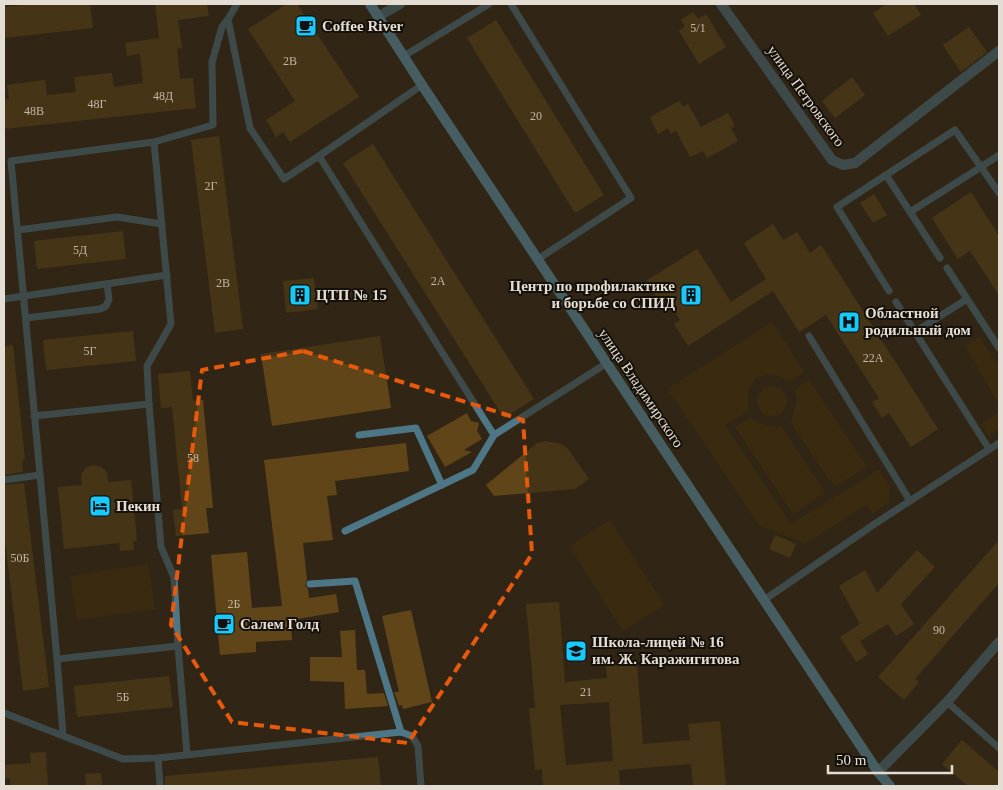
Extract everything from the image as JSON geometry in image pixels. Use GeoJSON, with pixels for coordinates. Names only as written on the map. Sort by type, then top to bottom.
{"type":"FeatureCollection","features":[{"type":"Feature","properties":{"kind":"street","name":"улица Владимирского"},"geometry":{"type":"LineString","coordinates":[[370,4],[878,772],[890,786]]}},
{"type":"Feature","properties":{"kind":"street"},"geometry":{"type":"LineString","coordinates":[[379,16],[400,4]]}},
{"type":"Feature","properties":{"kind":"street","name":"улица Петровского"},"geometry":{"type":"LineString","coordinates":[[721,4],[832,160],[844,165],[855,163],[999,51]]}},
{"type":"Feature","properties":{"kind":"street"},"geometry":{"type":"LineString","coordinates":[[878,772],[947,702],[999,642]]}},
{"type":"Feature","properties":{"kind":"lane"},"geometry":{"type":"LineString","coordinates":[[63,735],[11,161],[154,142],[214,125],[212,62],[222,27],[237,4]]}},
{"type":"Feature","properties":{"kind":"lane"},"geometry":{"type":"LineString","coordinates":[[404,56],[489,4]]}},
{"type":"Feature","properties":{"kind":"lane"},"geometry":{"type":"LineString","coordinates":[[511,4],[630,198],[538,259]]}},
{"type":"Feature","properties":{"kind":"lane"},"geometry":{"type":"LineString","coordinates":[[228,19],[250,128],[284,179],[422,85]]}},
{"type":"Feature","properties":{"kind":"lane"},"geometry":{"type":"LineString","coordinates":[[889,291],[837,208],[955,130],[999,193]]}},
{"type":"Feature","properties":{"kind":"lane"},"geometry":{"type":"LineString","coordinates":[[154,142],[171,324],[147,366],[149,404],[161,547],[174,577],[187,754]]}},
{"type":"Feature","properties":{"kind":"lane"},"geometry":{"type":"LineString","coordinates":[[910,212],[999,155]]}},
{"type":"Feature","properties":{"kind":"lane"},"geometry":{"type":"LineString","coordinates":[[319,156],[494,435]]}},
{"type":"Feature","properties":{"kind":"lane"},"geometry":{"type":"LineString","coordinates":[[886,175],[940,258]]}},
{"type":"Feature","properties":{"kind":"lane"},"geometry":{"type":"LineString","coordinates":[[18,230],[117,217],[162,224]]}},
{"type":"Feature","properties":{"kind":"lane"},"geometry":{"type":"LineString","coordinates":[[947,268],[999,348]]}},
{"type":"Feature","properties":{"kind":"lane"},"geometry":{"type":"LineString","coordinates":[[4,299],[167,275]]}},
{"type":"Feature","properties":{"kind":"lane"},"geometry":{"type":"LineString","coordinates":[[26,318],[100,310],[106,306],[109,299],[107,284]]}},
{"type":"Feature","properties":{"kind":"lane"},"geometry":{"type":"LineString","coordinates":[[915,332],[967,299]]}},
{"type":"Feature","properties":{"kind":"lane"},"geometry":{"type":"LineString","coordinates":[[896,302],[989,449]]}},
{"type":"Feature","properties":{"kind":"lane"},"geometry":{"type":"LineString","coordinates":[[809,336],[910,501]]}},
{"type":"Feature","properties":{"kind":"lane"},"geometry":{"type":"LineString","coordinates":[[345,531],[473,470],[494,435],[607,363]]}},
{"type":"Feature","properties":{"kind":"lane"},"geometry":{"type":"LineString","coordinates":[[34,416],[149,404]]}},
{"type":"Feature","properties":{"kind":"lane"},"geometry":{"type":"LineString","coordinates":[[359,435],[416,428],[442,485]]}},
{"type":"Feature","properties":{"kind":"lane"},"geometry":{"type":"LineString","coordinates":[[764,600],[999,443]]}},
{"type":"Feature","properties":{"kind":"lane"},"geometry":{"type":"LineString","coordinates":[[4,480],[40,475]]}},
{"type":"Feature","properties":{"kind":"lane"},"geometry":{"type":"LineString","coordinates":[[310,584],[355,580],[401,732]]}},
{"type":"Feature","properties":{"kind":"lane"},"geometry":{"type":"LineString","coordinates":[[57,659],[178,646]]}},
{"type":"Feature","properties":{"kind":"lane"},"geometry":{"type":"LineString","coordinates":[[947,702],[999,748]]}},
{"type":"Feature","properties":{"kind":"lane"},"geometry":{"type":"LineString","coordinates":[[4,713],[123,759],[158,758],[401,732],[412,736],[418,746],[421,786]]}},
{"type":"Feature","properties":{"kind":"lane"},"geometry":{"type":"LineString","coordinates":[[158,758],[160,786]]}},
{"type":"Feature","properties":{"kind":"highlighted area"},"geometry":{"type":"Polygon","coordinates":[[[303,351],[523,420],[532,554],[408,743],[232,722],[171,625],[202,370],[303,351]]]}},
{"type":"Feature","properties":{"kind":"shaded area"},"geometry":{"type":"Polygon","coordinates":[[[772,322],[804,372],[790,382],[773,375],[756,378],[749,389],[748,411],[725,425],[791,524],[879,470],[890,486],[889,501],[873,514],[866,505],[805,544],[759,525],[668,389],[772,322]]]}},
{"type":"Feature","properties":{"kind":"shaded area"},"geometry":{"type":"Polygon","coordinates":[[[980,337],[999,367],[999,405],[965,346],[980,337]]]}},
{"type":"Feature","properties":{"kind":"shaded area"},"geometry":{"type":"Polygon","coordinates":[[[809,380],[867,467],[834,487],[791,423],[797,400],[795,390],[809,380]]]}},
{"type":"Feature","properties":{"kind":"shaded area"},"geometry":{"type":"Polygon","coordinates":[[[772,386],[783,390],[787,401],[783,412],[772,416],[761,412],[757,401],[761,390],[772,386]]]}},
{"type":"Feature","properties":{"kind":"shaded area"},"geometry":{"type":"Polygon","coordinates":[[[999,412],[999,429],[989,436],[981,424],[999,412]]]}},
{"type":"Feature","properties":{"kind":"shaded area"},"geometry":{"type":"Polygon","coordinates":[[[750,417],[766,425],[782,427],[825,492],[793,514],[735,427],[750,417]]]}},
{"type":"Feature","properties":{"kind":"shaded area"},"geometry":{"type":"Polygon","coordinates":[[[610,520],[664,605],[623,631],[569,546],[610,520]]]}},
{"type":"Feature","properties":{"kind":"shaded area"},"geometry":{"type":"Polygon","coordinates":[[[148,564],[155,609],[77,620],[70,576],[148,564]]]}},
{"type":"Feature","properties":{"kind":"building"},"geometry":{"type":"Polygon","coordinates":[[[33,4],[90,4],[93,28],[4,38],[4,7],[33,4]]]}},
{"type":"Feature","properties":{"kind":"building"},"geometry":{"type":"Polygon","coordinates":[[[155,4],[207,4],[209,16],[178,20],[182,48],[177,49],[180,79],[193,78],[196,108],[4,129],[4,100],[9,99],[7,85],[45,80],[47,95],[76,92],[74,77],[112,73],[114,87],[143,83],[140,54],[127,56],[125,43],[159,38],[155,4]]]}},
{"type":"Feature","properties":{"kind":"building"},"geometry":{"type":"Polygon","coordinates":[[[287,4],[297,4],[359,97],[290,142],[283,132],[276,137],[266,120],[295,101],[248,29],[287,4]]]}},
{"type":"Feature","properties":{"kind":"building"},"geometry":{"type":"Polygon","coordinates":[[[887,4],[914,4],[921,15],[888,36],[873,13],[887,4]]]}},
{"type":"Feature","properties":{"kind":"building"},"geometry":{"type":"Polygon","coordinates":[[[693,12],[698,19],[706,14],[726,47],[699,64],[679,31],[685,26],[681,20],[693,12]]]}},
{"type":"Feature","properties":{"kind":"building"},"geometry":{"type":"Polygon","coordinates":[[[496,20],[604,195],[575,213],[467,38],[496,20]]]}},
{"type":"Feature","properties":{"kind":"building"},"geometry":{"type":"Polygon","coordinates":[[[969,27],[987,52],[961,72],[943,45],[969,27]]]}},
{"type":"Feature","properties":{"kind":"building"},"geometry":{"type":"Polygon","coordinates":[[[852,77],[865,95],[835,118],[822,101],[852,77]]]}},
{"type":"Feature","properties":{"kind":"building"},"geometry":{"type":"Polygon","coordinates":[[[679,101],[683,107],[688,104],[701,127],[728,113],[735,126],[731,128],[738,141],[707,158],[703,151],[690,157],[676,131],[671,134],[668,128],[658,134],[650,117],[679,101]]]}},
{"type":"Feature","properties":{"kind":"building"},"geometry":{"type":"Polygon","coordinates":[[[219,136],[243,329],[215,333],[191,140],[219,136]]]}},
{"type":"Feature","properties":{"kind":"building"},"geometry":{"type":"Polygon","coordinates":[[[373,144],[534,399],[504,418],[343,163],[373,144]]]}},
{"type":"Feature","properties":{"kind":"building"},"geometry":{"type":"Polygon","coordinates":[[[971,192],[999,236],[999,295],[970,251],[958,259],[932,218],[971,192]]]}},
{"type":"Feature","properties":{"kind":"building"},"geometry":{"type":"Polygon","coordinates":[[[874,194],[887,215],[873,223],[860,203],[874,194]]]}},
{"type":"Feature","properties":{"kind":"building"},"geometry":{"type":"Polygon","coordinates":[[[773,224],[783,240],[797,232],[810,253],[821,245],[938,429],[911,447],[889,413],[882,418],[872,402],[879,398],[826,315],[799,332],[773,291],[688,346],[674,324],[680,320],[666,299],[660,302],[646,281],[697,249],[731,302],[766,279],[744,243],[773,224]]]}},
{"type":"Feature","properties":{"kind":"building"},"geometry":{"type":"Polygon","coordinates":[[[123,231],[126,259],[37,269],[34,241],[123,231]]]}},
{"type":"Feature","properties":{"kind":"building","name":"ЦТП № 15"},"geometry":{"type":"Polygon","coordinates":[[[314,278],[318,309],[286,313],[283,281],[314,278]]]}},
{"type":"Feature","properties":{"kind":"building"},"geometry":{"type":"Polygon","coordinates":[[[133,331],[136,361],[46,370],[43,340],[133,331]]]}},
{"type":"Feature","properties":{"kind":"building"},"geometry":{"type":"Polygon","coordinates":[[[380,336],[391,408],[272,426],[261,354],[380,336]]]}},
{"type":"Feature","properties":{"kind":"building"},"geometry":{"type":"Polygon","coordinates":[[[13,345],[25,460],[22,461],[23,472],[4,475],[4,346],[13,345]]]}},
{"type":"Feature","properties":{"kind":"building"},"geometry":{"type":"Polygon","coordinates":[[[190,371],[193,401],[203,400],[213,508],[206,508],[209,533],[176,536],[173,510],[182,509],[172,407],[161,408],[158,374],[190,371]]]}},
{"type":"Feature","properties":{"kind":"building"},"geometry":{"type":"Polygon","coordinates":[[[467,413],[471,421],[479,423],[477,431],[482,439],[464,450],[472,452],[445,467],[427,436],[467,413]]]}},
{"type":"Feature","properties":{"kind":"building"},"geometry":{"type":"Polygon","coordinates":[[[546,441],[561,444],[568,449],[589,479],[575,489],[494,496],[486,485],[537,443],[546,441]]]}},
{"type":"Feature","properties":{"kind":"building"},"geometry":{"type":"Polygon","coordinates":[[[406,443],[409,471],[335,481],[337,495],[327,496],[333,540],[303,543],[307,580],[305,585],[308,589],[309,598],[336,594],[339,612],[291,620],[292,640],[256,642],[256,652],[220,655],[211,555],[247,552],[252,608],[282,606],[264,460],[406,443]]]}},
{"type":"Feature","properties":{"kind":"building"},"geometry":{"type":"Polygon","coordinates":[[[93,465],[101,467],[107,472],[108,482],[131,480],[137,541],[133,541],[134,550],[120,551],[119,543],[64,549],[58,487],[82,485],[81,475],[85,468],[93,465]]]}},
{"type":"Feature","properties":{"kind":"building"},"geometry":{"type":"Polygon","coordinates":[[[24,483],[49,687],[23,691],[4,532],[4,485],[24,483]]]}},
{"type":"Feature","properties":{"kind":"building"},"geometry":{"type":"Polygon","coordinates":[[[775,535],[796,544],[790,558],[769,549],[775,535]]]}},
{"type":"Feature","properties":{"kind":"building"},"geometry":{"type":"Polygon","coordinates":[[[999,540],[999,583],[915,679],[919,682],[904,700],[878,677],[999,540]]]}},
{"type":"Feature","properties":{"kind":"building"},"geometry":{"type":"Polygon","coordinates":[[[917,550],[935,567],[901,604],[914,624],[896,636],[888,624],[860,641],[868,654],[856,662],[840,637],[860,624],[839,586],[865,570],[877,593],[917,550]]]}},
{"type":"Feature","properties":{"kind":"building","name":"Школа-лицей № 16 им. Ж. Каражигитова"},"geometry":{"type":"Polygon","coordinates":[[[559,602],[565,682],[607,678],[606,666],[637,663],[643,744],[690,740],[688,724],[720,721],[726,786],[693,786],[691,764],[619,770],[620,786],[543,786],[542,769],[535,770],[529,708],[535,708],[526,604],[559,602]],[[609,702],[560,705],[566,765],[613,761],[609,702]]]}},
{"type":"Feature","properties":{"kind":"building"},"geometry":{"type":"Polygon","coordinates":[[[411,610],[432,702],[403,709],[402,705],[399,706],[394,692],[399,692],[382,616],[411,610]]]}},
{"type":"Feature","properties":{"kind":"building"},"geometry":{"type":"Polygon","coordinates":[[[355,630],[357,670],[365,670],[367,694],[384,693],[388,706],[345,709],[344,682],[310,681],[310,657],[342,657],[340,631],[355,630]]]}},
{"type":"Feature","properties":{"kind":"building"},"geometry":{"type":"Polygon","coordinates":[[[169,676],[173,707],[77,717],[74,686],[169,676]]]}},
{"type":"Feature","properties":{"kind":"building"},"geometry":{"type":"Polygon","coordinates":[[[962,740],[999,772],[999,786],[968,786],[942,764],[962,740]]]}},
{"type":"Feature","properties":{"kind":"building"},"geometry":{"type":"Polygon","coordinates":[[[46,752],[48,786],[10,786],[10,778],[4,779],[4,765],[31,763],[30,753],[46,752]]]}},
{"type":"Feature","properties":{"kind":"building"},"geometry":{"type":"Polygon","coordinates":[[[378,757],[381,786],[165,786],[165,776],[378,757]]]}},
{"type":"Feature","properties":{"kind":"building"},"geometry":{"type":"Polygon","coordinates":[[[101,773],[102,786],[86,786],[85,774],[101,773]]]}},
{"type":"Feature","properties":{"kind":"place","name":"Coffee River"},"geometry":{"type":"Point","coordinates":[306,26]}},
{"type":"Feature","properties":{"kind":"place","name":"ЦТП № 15"},"geometry":{"type":"Point","coordinates":[300,295]}},
{"type":"Feature","properties":{"kind":"place","name":"Центр по профилактике и борьбе со СПИД"},"geometry":{"type":"Point","coordinates":[691,295]}},
{"type":"Feature","properties":{"kind":"place","name":"Областной родильный дом"},"geometry":{"type":"Point","coordinates":[849,322]}},
{"type":"Feature","properties":{"kind":"place","name":"Пекин"},"geometry":{"type":"Point","coordinates":[100,506]}},
{"type":"Feature","properties":{"kind":"place","name":"Салем Голд"},"geometry":{"type":"Point","coordinates":[224,624]}},
{"type":"Feature","properties":{"kind":"place","name":"Школа-лицей № 16 им. Ж. Каражигитова"},"geometry":{"type":"Point","coordinates":[576,651]}}]}
